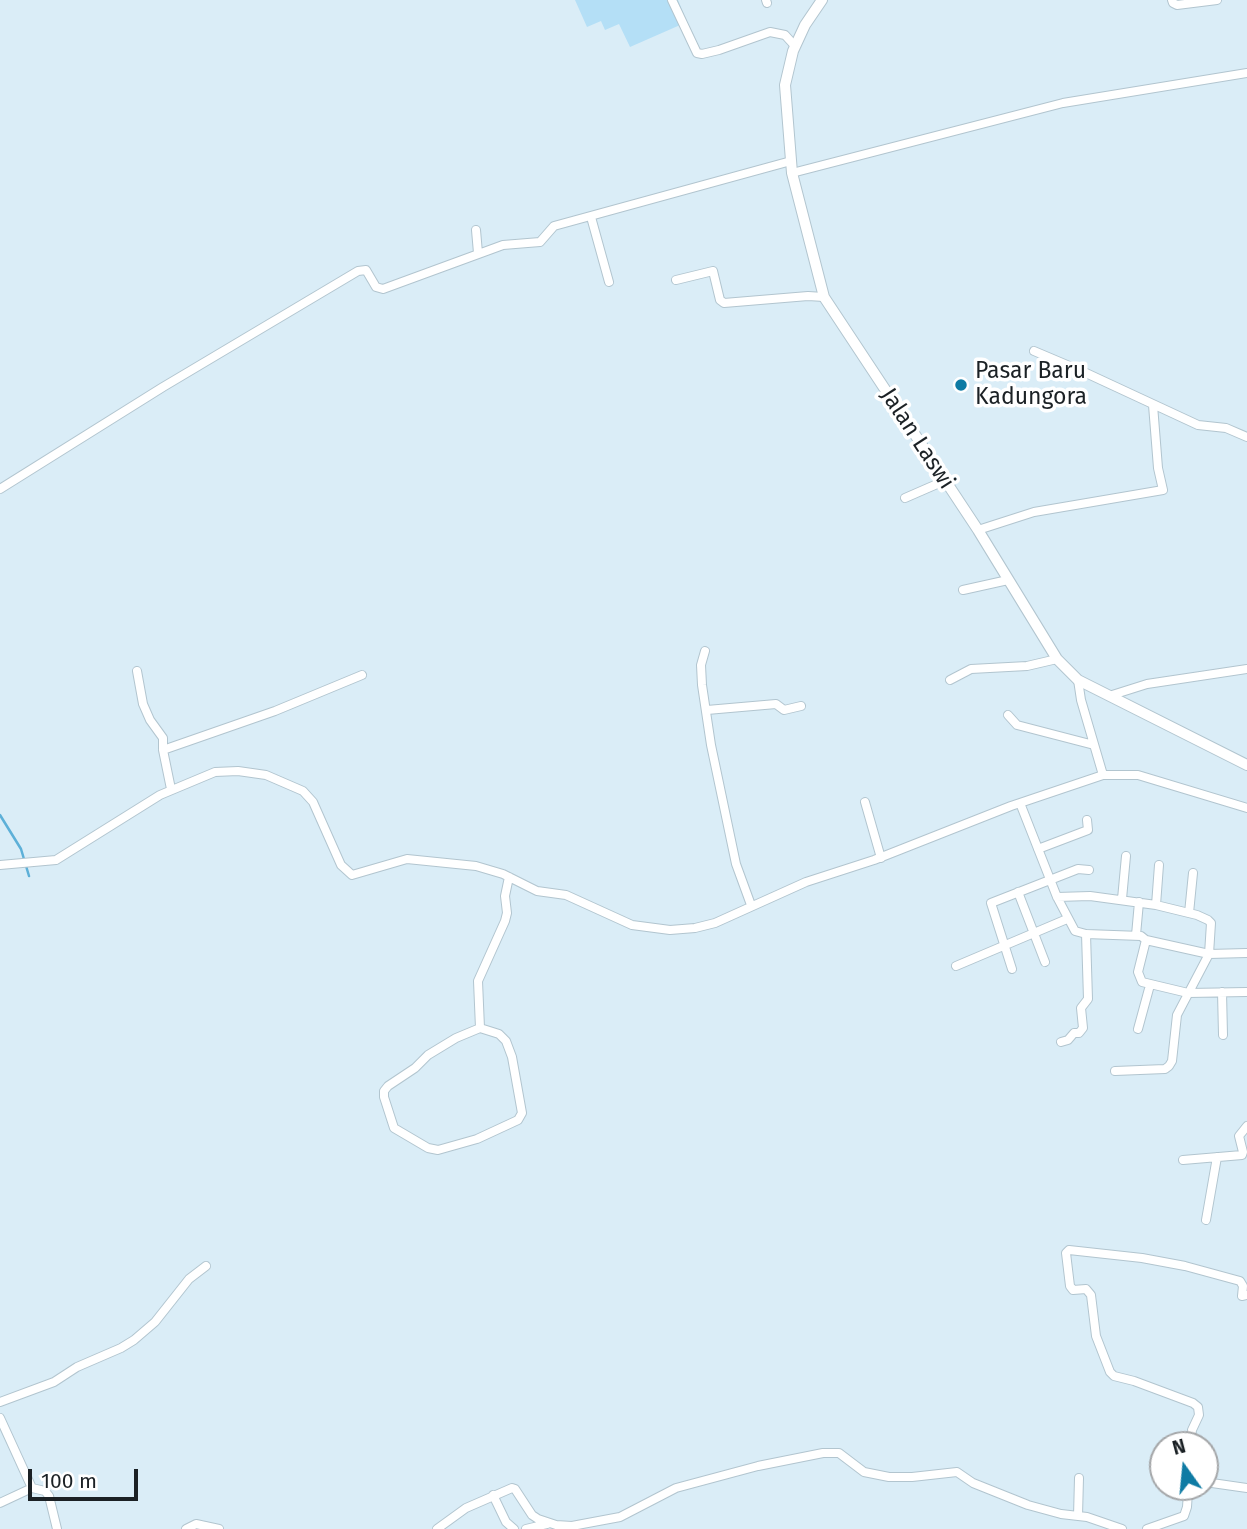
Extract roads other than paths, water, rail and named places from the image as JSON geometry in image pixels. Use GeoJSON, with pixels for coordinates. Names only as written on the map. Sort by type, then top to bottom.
{"type":"FeatureCollection","features":[{"type":"Feature","properties":{"kind":"street"},"geometry":{"type":"LineString","coordinates":[[672,0],[697,53],[719,50],[770,32],[785,35],[795,46]]}},
{"type":"Feature","properties":{"kind":"street","name":"Jalan Laswi"},"geometry":{"type":"LineString","coordinates":[[822,0],[795,46],[785,85],[792,167],[824,298],[978,530],[1057,659],[1078,680],[1247,765]]}},
{"type":"Feature","properties":{"kind":"street"},"geometry":{"type":"LineString","coordinates":[[1172,0],[1177,5],[1217,0]]}},
{"type":"Feature","properties":{"kind":"street"},"geometry":{"type":"LineString","coordinates":[[0,489],[350,274],[366,270],[376,286],[383,289],[478,253],[511,244],[540,242],[551,228],[591,217],[1063,103],[1247,73]]}},
{"type":"Feature","properties":{"kind":"street"},"geometry":{"type":"LineString","coordinates":[[591,217],[608,282]]}},
{"type":"Feature","properties":{"kind":"street"},"geometry":{"type":"LineString","coordinates":[[476,230],[478,253]]}},
{"type":"Feature","properties":{"kind":"street"},"geometry":{"type":"LineString","coordinates":[[676,280],[713,271],[723,303],[808,296],[824,298]]}},
{"type":"Feature","properties":{"kind":"street"},"geometry":{"type":"LineString","coordinates":[[1034,351],[1198,425],[1226,428],[1247,437]]}},
{"type":"Feature","properties":{"kind":"street"},"geometry":{"type":"LineString","coordinates":[[978,530],[1034,512],[1163,490],[1158,468],[1153,405]]}},
{"type":"Feature","properties":{"kind":"street"},"geometry":{"type":"LineString","coordinates":[[905,498],[944,481]]}},
{"type":"Feature","properties":{"kind":"street"},"geometry":{"type":"LineString","coordinates":[[963,590],[1008,580]]}},
{"type":"Feature","properties":{"kind":"street"},"geometry":{"type":"LineString","coordinates":[[705,651],[702,675],[723,807],[736,864],[751,905]]}},
{"type":"Feature","properties":{"kind":"street"},"geometry":{"type":"LineString","coordinates":[[950,680],[971,669],[1027,666],[1057,659]]}},
{"type":"Feature","properties":{"kind":"street"},"geometry":{"type":"LineString","coordinates":[[1110,696],[1140,686],[1247,669]]}},
{"type":"Feature","properties":{"kind":"street"},"geometry":{"type":"LineString","coordinates":[[137,671],[143,704],[150,720],[161,732],[171,789]]}},
{"type":"Feature","properties":{"kind":"street"},"geometry":{"type":"LineString","coordinates":[[163,750],[278,710],[362,675]]}},
{"type":"Feature","properties":{"kind":"street"},"geometry":{"type":"LineString","coordinates":[[1078,680],[1081,700],[1103,775]]}},
{"type":"Feature","properties":{"kind":"street"},"geometry":{"type":"LineString","coordinates":[[707,710],[776,704],[784,710],[801,706]]}},
{"type":"Feature","properties":{"kind":"street"},"geometry":{"type":"LineString","coordinates":[[1008,715],[1017,726],[1094,745]]}},
{"type":"Feature","properties":{"kind":"street"},"geometry":{"type":"LineString","coordinates":[[0,865],[56,860],[171,789],[215,772],[238,771],[265,775],[303,791],[313,802],[341,865],[352,875],[407,859],[476,866],[509,877],[537,891],[572,898],[632,925],[670,930],[715,923],[806,882],[881,858],[1020,803],[1103,775],[1138,775],[1247,808]]}},
{"type":"Feature","properties":{"kind":"street"},"geometry":{"type":"LineString","coordinates":[[865,802],[881,858]]}},
{"type":"Feature","properties":{"kind":"street"},"geometry":{"type":"LineString","coordinates":[[1020,803],[1057,897],[1076,931],[1086,934],[1136,935],[1146,940],[1209,954],[1247,953]]}},
{"type":"Feature","properties":{"kind":"street"},"geometry":{"type":"LineString","coordinates":[[1038,849],[1087,830],[1087,820]]}},
{"type":"Feature","properties":{"kind":"street"},"geometry":{"type":"LineString","coordinates":[[1122,899],[1126,856]]}},
{"type":"Feature","properties":{"kind":"street"},"geometry":{"type":"LineString","coordinates":[[1156,905],[1159,865]]}},
{"type":"Feature","properties":{"kind":"street"},"geometry":{"type":"LineString","coordinates":[[1012,969],[991,903],[1079,869],[1089,870]]}},
{"type":"Feature","properties":{"kind":"street"},"geometry":{"type":"LineString","coordinates":[[1189,913],[1193,873]]}},
{"type":"Feature","properties":{"kind":"street"},"geometry":{"type":"LineString","coordinates":[[481,1028],[478,981],[505,921],[505,896],[509,877]]}},
{"type":"Feature","properties":{"kind":"street"},"geometry":{"type":"LineString","coordinates":[[1018,892],[1045,962]]}},
{"type":"Feature","properties":{"kind":"street"},"geometry":{"type":"LineString","coordinates":[[1057,897],[1122,899],[1189,913],[1211,923],[1209,954],[1177,1016],[1172,1061],[1169,1066],[1165,1069],[1115,1071]]}},
{"type":"Feature","properties":{"kind":"street"},"geometry":{"type":"LineString","coordinates":[[1136,935],[1139,902]]}},
{"type":"Feature","properties":{"kind":"street"},"geometry":{"type":"LineString","coordinates":[[956,966],[1067,919]]}},
{"type":"Feature","properties":{"kind":"street"},"geometry":{"type":"LineString","coordinates":[[1061,1042],[1083,1028],[1081,1009],[1088,999],[1086,934]]}},
{"type":"Feature","properties":{"kind":"street"},"geometry":{"type":"LineString","coordinates":[[1146,940],[1138,972],[1142,982],[1188,993],[1247,992]]}},
{"type":"Feature","properties":{"kind":"street"},"geometry":{"type":"LineString","coordinates":[[1138,1029],[1150,985]]}},
{"type":"Feature","properties":{"kind":"street"},"geometry":{"type":"LineString","coordinates":[[1222,992],[1223,1035]]}},
{"type":"Feature","properties":{"kind":"street"},"geometry":{"type":"LineString","coordinates":[[481,1028],[499,1034],[506,1041],[512,1057],[522,1113],[518,1120],[477,1139],[438,1150],[428,1148],[394,1128],[384,1097],[388,1086],[415,1068],[428,1055],[456,1038],[481,1028]]}},
{"type":"Feature","properties":{"kind":"street"},"geometry":{"type":"LineString","coordinates":[[1183,1160],[1242,1154],[1239,1136],[1247,1126]]}},
{"type":"Feature","properties":{"kind":"street"},"geometry":{"type":"LineString","coordinates":[[1206,1220],[1217,1157]]}},
{"type":"Feature","properties":{"kind":"street"},"geometry":{"type":"LineString","coordinates":[[1192,1431],[1199,1415],[1198,1407],[1184,1398],[1114,1376],[1110,1372],[1096,1336],[1091,1295],[1086,1289],[1073,1290],[1070,1286],[1066,1253],[1069,1250],[1185,1266],[1240,1281],[1242,1296],[1247,1295]]}},
{"type":"Feature","properties":{"kind":"street"},"geometry":{"type":"LineString","coordinates":[[0,1402],[54,1382],[77,1367],[127,1344],[155,1322],[189,1279],[206,1266]]}},
{"type":"Feature","properties":{"kind":"street"},"geometry":{"type":"LineString","coordinates":[[0,1418],[32,1489]]}},
{"type":"Feature","properties":{"kind":"street"},"geometry":{"type":"LineString","coordinates":[[437,1529],[466,1508],[514,1488],[532,1516],[547,1523],[572,1526],[620,1517],[676,1488],[758,1466],[831,1453],[842,1454],[860,1471],[889,1478],[957,1472],[973,1483],[1028,1505],[1105,1522],[1122,1529]]}},
{"type":"Feature","properties":{"kind":"street"},"geometry":{"type":"LineString","coordinates":[[1078,1516],[1079,1478]]}},
{"type":"Feature","properties":{"kind":"street"},"geometry":{"type":"LineString","coordinates":[[1219,1484],[1247,1488]]}},
{"type":"Feature","properties":{"kind":"street"},"geometry":{"type":"LineString","coordinates":[[0,1503],[32,1489],[45,1491],[49,1496],[57,1529]]}},
{"type":"Feature","properties":{"kind":"street"},"geometry":{"type":"LineString","coordinates":[[493,1495],[506,1522],[514,1529]]}},
{"type":"Feature","properties":{"kind":"street"},"geometry":{"type":"LineString","coordinates":[[1147,1529],[1184,1516],[1187,1501]]}},
{"type":"Feature","properties":{"kind":"street"},"geometry":{"type":"LineString","coordinates":[[526,1529],[547,1523]]}},
{"type":"Feature","properties":{"kind":"street"},"geometry":{"type":"LineString","coordinates":[[186,1529],[196,1524],[219,1529]]}},
{"type":"Feature","properties":{"kind":"waterway"},"geometry":{"type":"LineString","coordinates":[[0,815],[21,849],[29,876]]}},
{"type":"Feature","properties":{"kind":"place","name":"Pasar Baru Kadungora"},"geometry":{"type":"Point","coordinates":[961,385]}}]}
